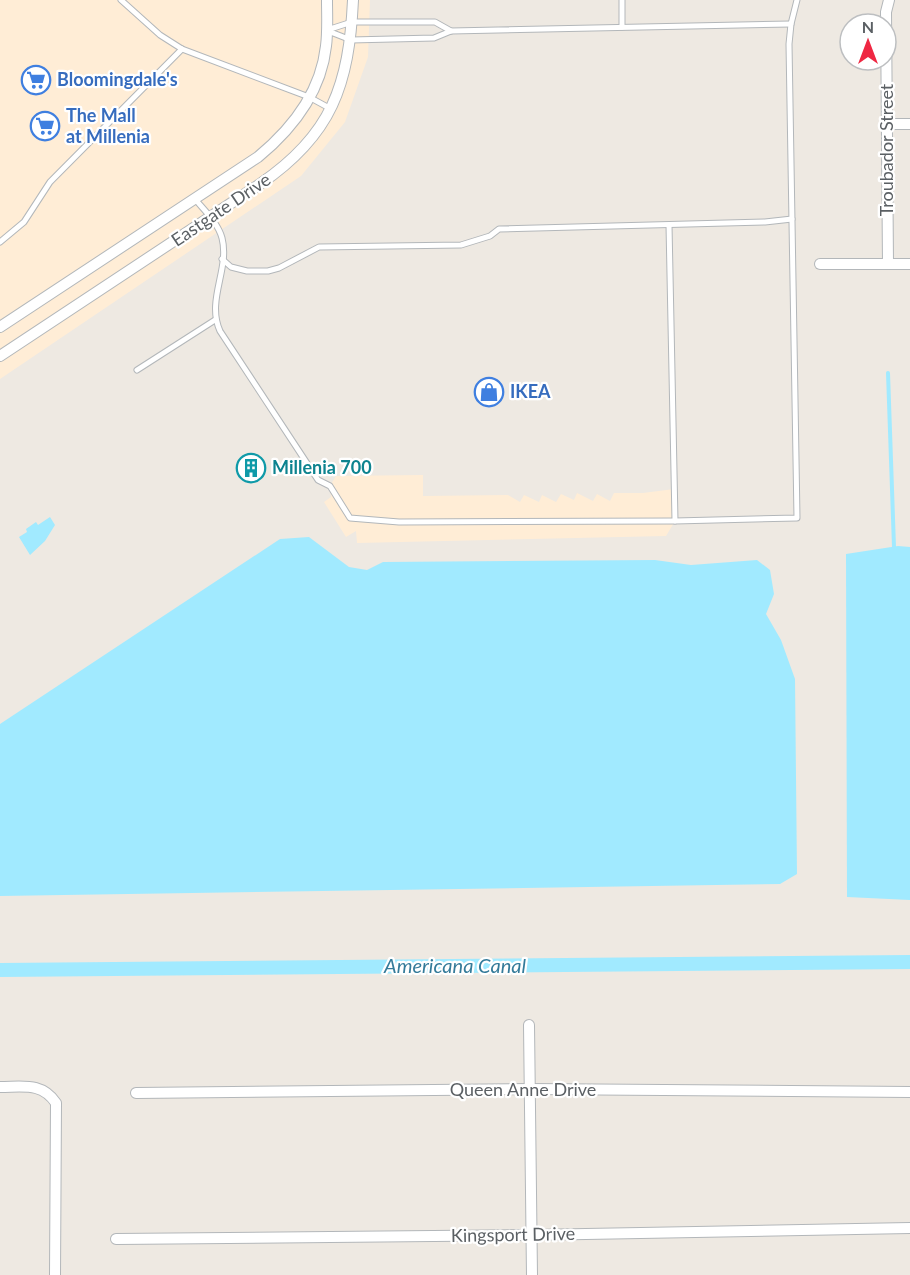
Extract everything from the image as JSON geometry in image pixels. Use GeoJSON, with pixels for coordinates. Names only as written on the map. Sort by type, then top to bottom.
{"type":"FeatureCollection","features":[{"type":"Feature","properties":{"kind":"street","name":"Eastgate Drive"},"geometry":{"type":"LineString","coordinates":[[0,327],[255,160],[287,132],[309,97],[322,66],[327,30],[327,0]]}},
{"type":"Feature","properties":{"kind":"street","name":"Eastgate Drive"},"geometry":{"type":"LineString","coordinates":[[2,351],[210,218],[296,157],[322,126],[342,83],[351,40],[352,0]]}},
{"type":"Feature","properties":{"kind":"street","name":"Troubador Street"},"geometry":{"type":"LineString","coordinates":[[888,264],[886,12],[889,0]]}},
{"type":"Feature","properties":{"kind":"street"},"geometry":{"type":"LineString","coordinates":[[887,124],[910,124]]}},
{"type":"Feature","properties":{"kind":"street"},"geometry":{"type":"LineString","coordinates":[[820,264],[910,264]]}},
{"type":"Feature","properties":{"kind":"street"},"geometry":{"type":"LineString","coordinates":[[529,1025],[532,1275]]}},
{"type":"Feature","properties":{"kind":"street"},"geometry":{"type":"LineString","coordinates":[[0,1087],[33,1087],[49,1092],[56,1102],[55,1275]]}},
{"type":"Feature","properties":{"kind":"street","name":"Queen Anne Drive"},"geometry":{"type":"LineString","coordinates":[[136,1093],[530,1089],[910,1092]]}},
{"type":"Feature","properties":{"kind":"street","name":"Kingsport Drive"},"geometry":{"type":"LineString","coordinates":[[116,1239],[910,1228]]}},
{"type":"Feature","properties":{"kind":"lane"},"geometry":{"type":"LineString","coordinates":[[121,0],[160,35],[182,49],[309,97],[331,109]]}},
{"type":"Feature","properties":{"kind":"lane"},"geometry":{"type":"LineString","coordinates":[[622,0],[622,27]]}},
{"type":"Feature","properties":{"kind":"lane"},"geometry":{"type":"LineString","coordinates":[[195,199],[221,235],[224,249],[215,304],[215,320],[220,331],[318,480],[330,486],[350,518],[399,522],[798,518],[789,44],[797,0]]}},
{"type":"Feature","properties":{"kind":"lane"},"geometry":{"type":"LineString","coordinates":[[327,30],[352,22],[435,22],[451,31]]}},
{"type":"Feature","properties":{"kind":"lane"},"geometry":{"type":"LineString","coordinates":[[327,30],[351,40],[434,38],[451,31],[791,24]]}},
{"type":"Feature","properties":{"kind":"lane"},"geometry":{"type":"LineString","coordinates":[[0,242],[24,222],[50,182],[182,49]]}},
{"type":"Feature","properties":{"kind":"lane"},"geometry":{"type":"LineString","coordinates":[[222,260],[231,267],[247,271],[268,271],[279,268],[319,247],[461,245],[490,236],[499,229],[765,222],[792,219]]}},
{"type":"Feature","properties":{"kind":"lane"},"geometry":{"type":"LineString","coordinates":[[669,225],[675,521]]}},
{"type":"Feature","properties":{"kind":"lane"},"geometry":{"type":"LineString","coordinates":[[137,370],[215,320]]}},
{"type":"Feature","properties":{"kind":"shaded area","name":"The Mall at Millenia"},"geometry":{"type":"Polygon","coordinates":[[[0,0],[370,0],[368,57],[345,122],[301,176],[0,379],[0,0]]]}},
{"type":"Feature","properties":{"kind":"shaded area"},"geometry":{"type":"Polygon","coordinates":[[[423,475],[423,496],[508,495],[520,502],[524,495],[539,502],[542,495],[556,502],[561,494],[574,500],[577,493],[593,501],[597,494],[610,501],[614,493],[643,493],[674,489],[675,521],[666,536],[357,543],[356,531],[346,537],[324,502],[331,497],[330,486],[336,476],[423,475]]]}},
{"type":"Feature","properties":{"kind":"water"},"geometry":{"type":"Polygon","coordinates":[[[50,517],[55,525],[45,541],[30,555],[19,537],[36,522],[38,525],[50,517]]]}},
{"type":"Feature","properties":{"kind":"water"},"geometry":{"type":"Polygon","coordinates":[[[309,537],[349,567],[367,570],[383,562],[655,560],[691,565],[757,560],[770,570],[774,594],[766,614],[781,640],[795,679],[797,874],[780,884],[0,896],[0,724],[280,539],[309,537]]]}},
{"type":"Feature","properties":{"kind":"water"},"geometry":{"type":"Polygon","coordinates":[[[898,546],[910,547],[910,900],[847,897],[846,554],[898,546]]]}},
{"type":"Feature","properties":{"kind":"waterway"},"geometry":{"type":"LineString","coordinates":[[888,373],[894,547]]}},
{"type":"Feature","properties":{"kind":"waterway","name":"Americana Canal"},"geometry":{"type":"LineString","coordinates":[[0,970],[910,962]]}},
{"type":"Feature","properties":{"kind":"place","name":"Bloomingdale's"},"geometry":{"type":"Point","coordinates":[36,80]}},
{"type":"Feature","properties":{"kind":"place","name":"The Mall at Millenia"},"geometry":{"type":"Point","coordinates":[45,126]}},
{"type":"Feature","properties":{"kind":"place","name":"IKEA"},"geometry":{"type":"Point","coordinates":[489,392]}},
{"type":"Feature","properties":{"kind":"place","name":"Millenia 700"},"geometry":{"type":"Point","coordinates":[251,468]}}]}
